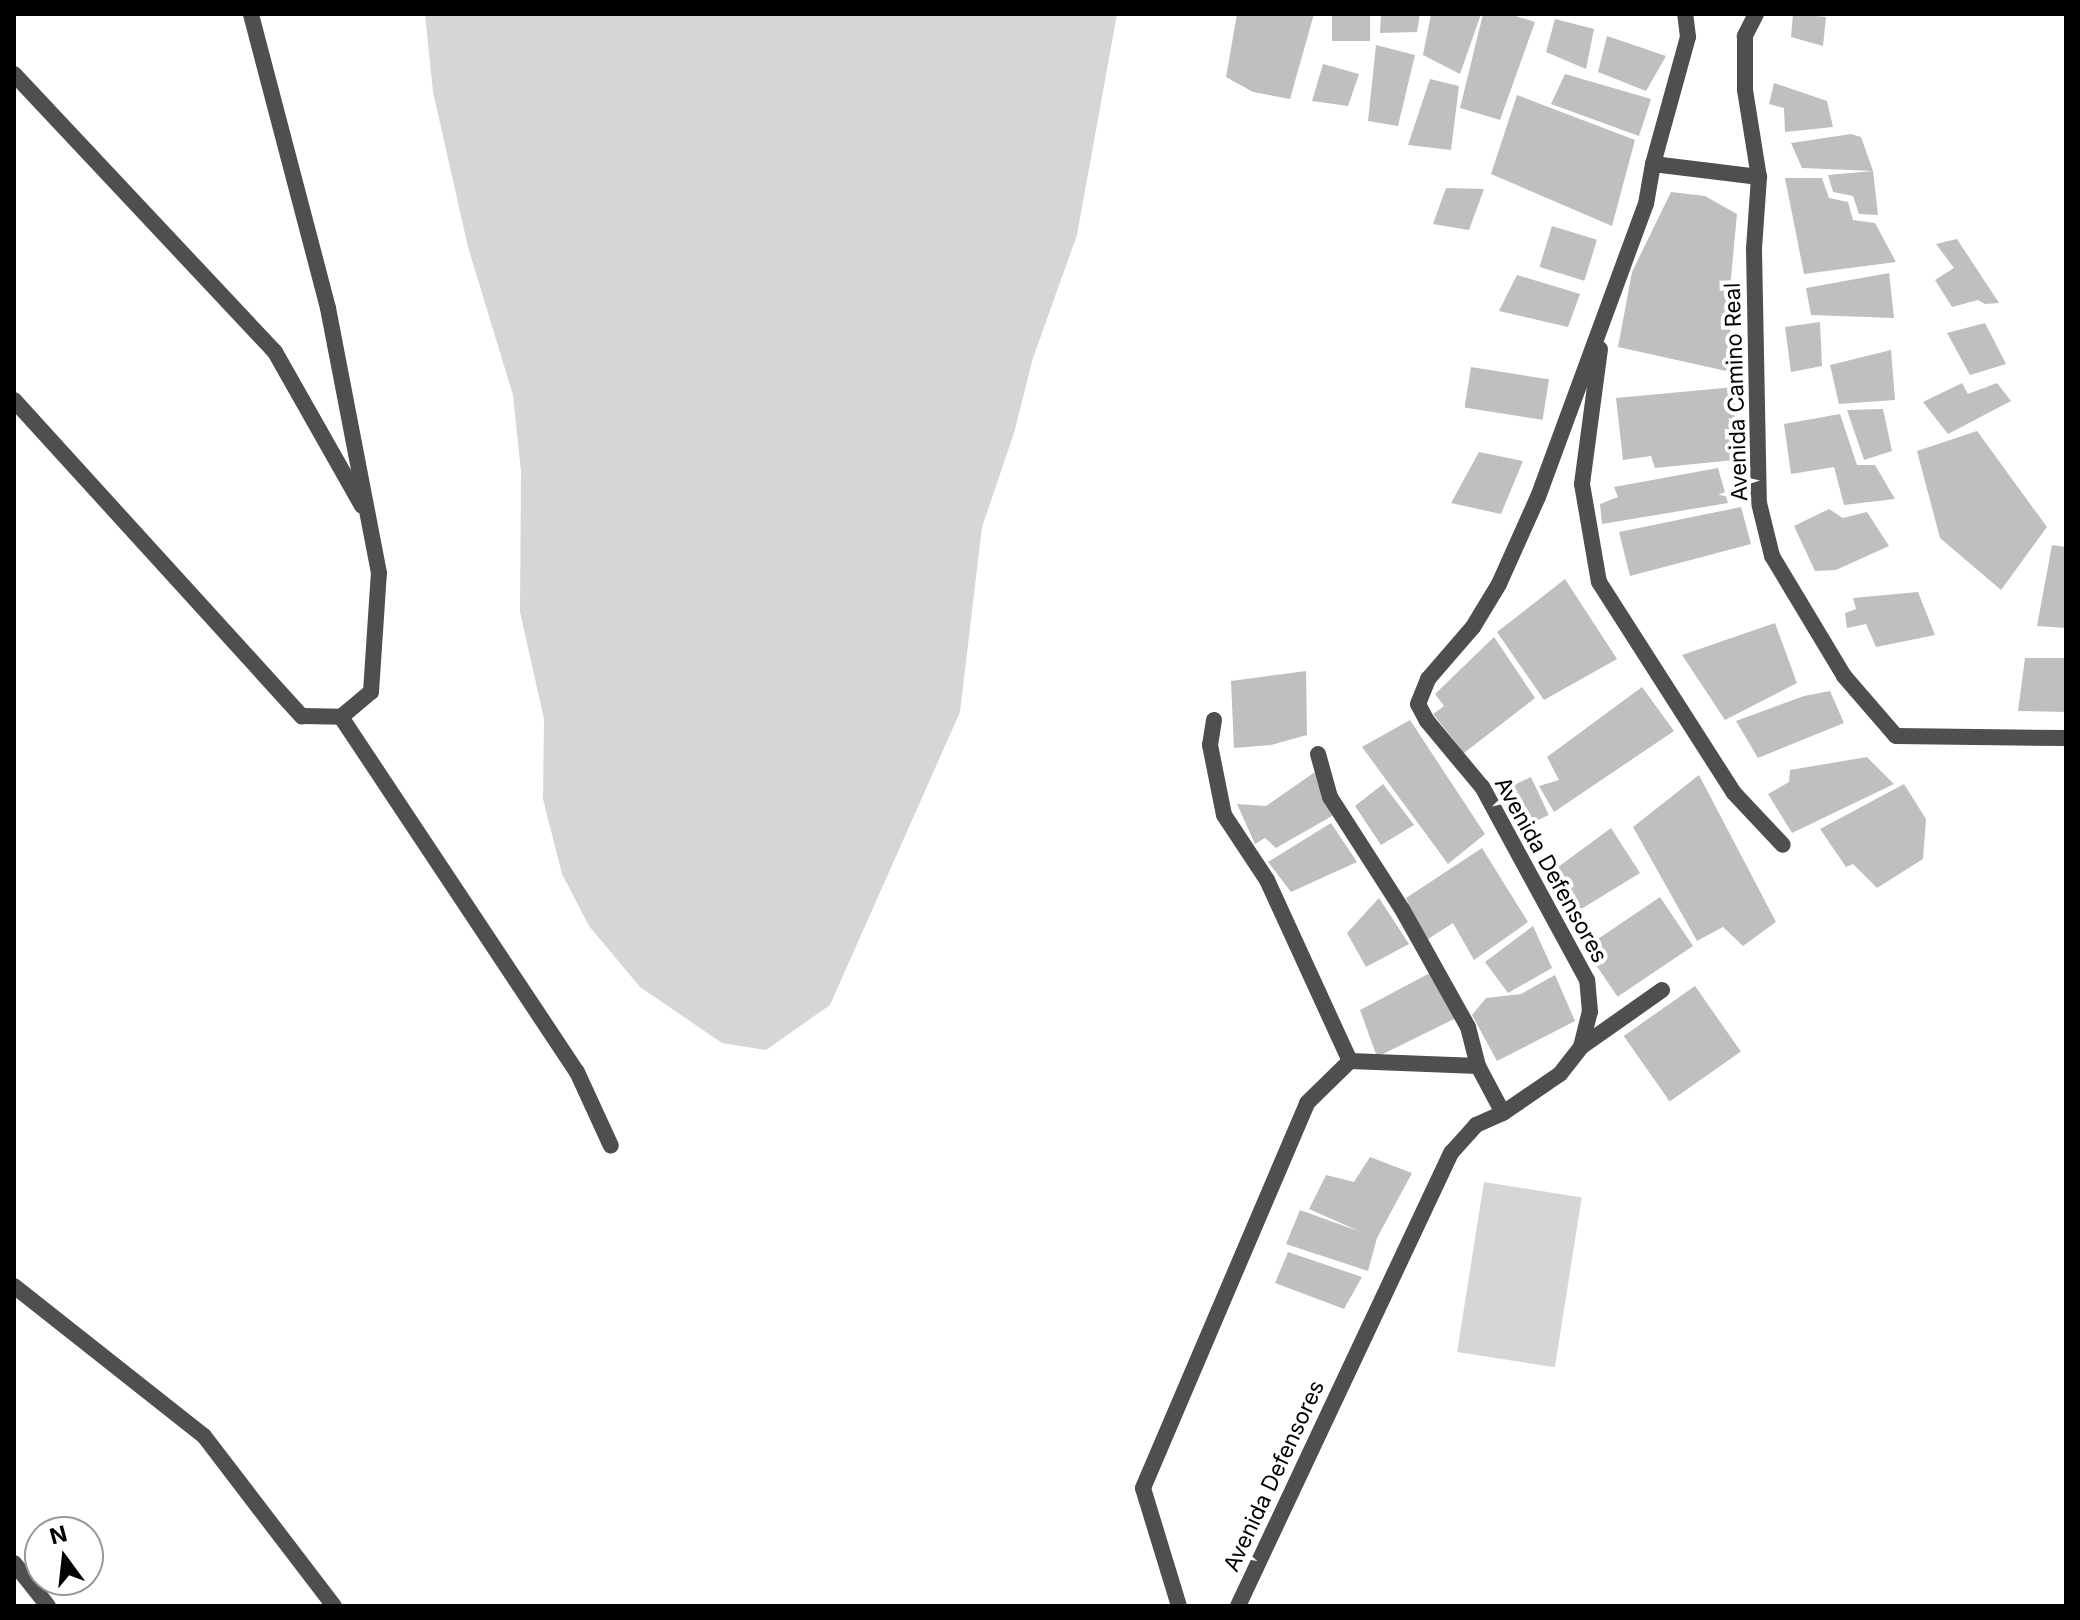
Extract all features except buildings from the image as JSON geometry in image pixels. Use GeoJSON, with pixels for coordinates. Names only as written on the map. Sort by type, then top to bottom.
{"type":"FeatureCollection","features":[{"type":"Feature","properties":{"kind":"street"},"geometry":{"type":"LineString","coordinates":[[14,400],[302,716],[341,717],[371,692],[379,573],[328,308],[251,14]]}},
{"type":"Feature","properties":{"kind":"street","name":"Avenida Defensores"},"geometry":{"type":"LineString","coordinates":[[1238,1606],[1451,1153],[1476,1125],[1503,1113],[1560,1074],[1581,1047],[1590,1012],[1587,980],[1482,787],[1427,721],[1418,704],[1428,679],[1473,627],[1499,584],[1538,497],[1646,204],[1653,164],[1688,37],[1685,14]]}},
{"type":"Feature","properties":{"kind":"street"},"geometry":{"type":"LineString","coordinates":[[1653,164],[1759,177],[1745,90],[1745,36],[1756,14]]}},
{"type":"Feature","properties":{"kind":"street"},"geometry":{"type":"LineString","coordinates":[[14,74],[275,352],[368,517]]}},
{"type":"Feature","properties":{"kind":"street","name":"Avenida Camino Real"},"geometry":{"type":"LineString","coordinates":[[1759,177],[1754,249],[1759,503],[1772,556],[1844,676],[1896,736],[1965,734],[2066,738]]}},
{"type":"Feature","properties":{"kind":"street"},"geometry":{"type":"LineString","coordinates":[[1604,319],[1582,484],[1599,582],[1734,793],[1783,845]]}},
{"type":"Feature","properties":{"kind":"street"},"geometry":{"type":"LineString","coordinates":[[341,717],[577,1072],[611,1146]]}},
{"type":"Feature","properties":{"kind":"street"},"geometry":{"type":"LineString","coordinates":[[1214,720],[1210,745],[1224,815],[1267,880],[1350,1061]]}},
{"type":"Feature","properties":{"kind":"street"},"geometry":{"type":"LineString","coordinates":[[1318,754],[1330,797],[1402,909],[1468,1027],[1478,1066],[1503,1113]]}},
{"type":"Feature","properties":{"kind":"street"},"geometry":{"type":"LineString","coordinates":[[1581,1047],[1662,990]]}},
{"type":"Feature","properties":{"kind":"street"},"geometry":{"type":"LineString","coordinates":[[1179,1606],[1143,1488],[1307,1103],[1350,1061],[1478,1066]]}},
{"type":"Feature","properties":{"kind":"street"},"geometry":{"type":"LineString","coordinates":[[14,1286],[204,1436],[334,1606]]}},
{"type":"Feature","properties":{"kind":"street"},"geometry":{"type":"LineString","coordinates":[[14,1563],[48,1606]]}},
{"type":"Feature","properties":{"kind":"shaded area"},"geometry":{"type":"Polygon","coordinates":[[[425,14],[1117,14],[1077,235],[1033,358],[1014,433],[982,527],[960,712],[830,1005],[766,1050],[722,1043],[640,987],[589,926],[562,874],[543,799],[544,719],[520,612],[521,472],[513,395],[468,247],[433,92],[425,14]]]}},
{"type":"Feature","properties":{"kind":"shaded area"},"geometry":{"type":"Polygon","coordinates":[[[1484,1182],[1582,1197],[1555,1367],[1457,1352],[1484,1182]]]}}]}
